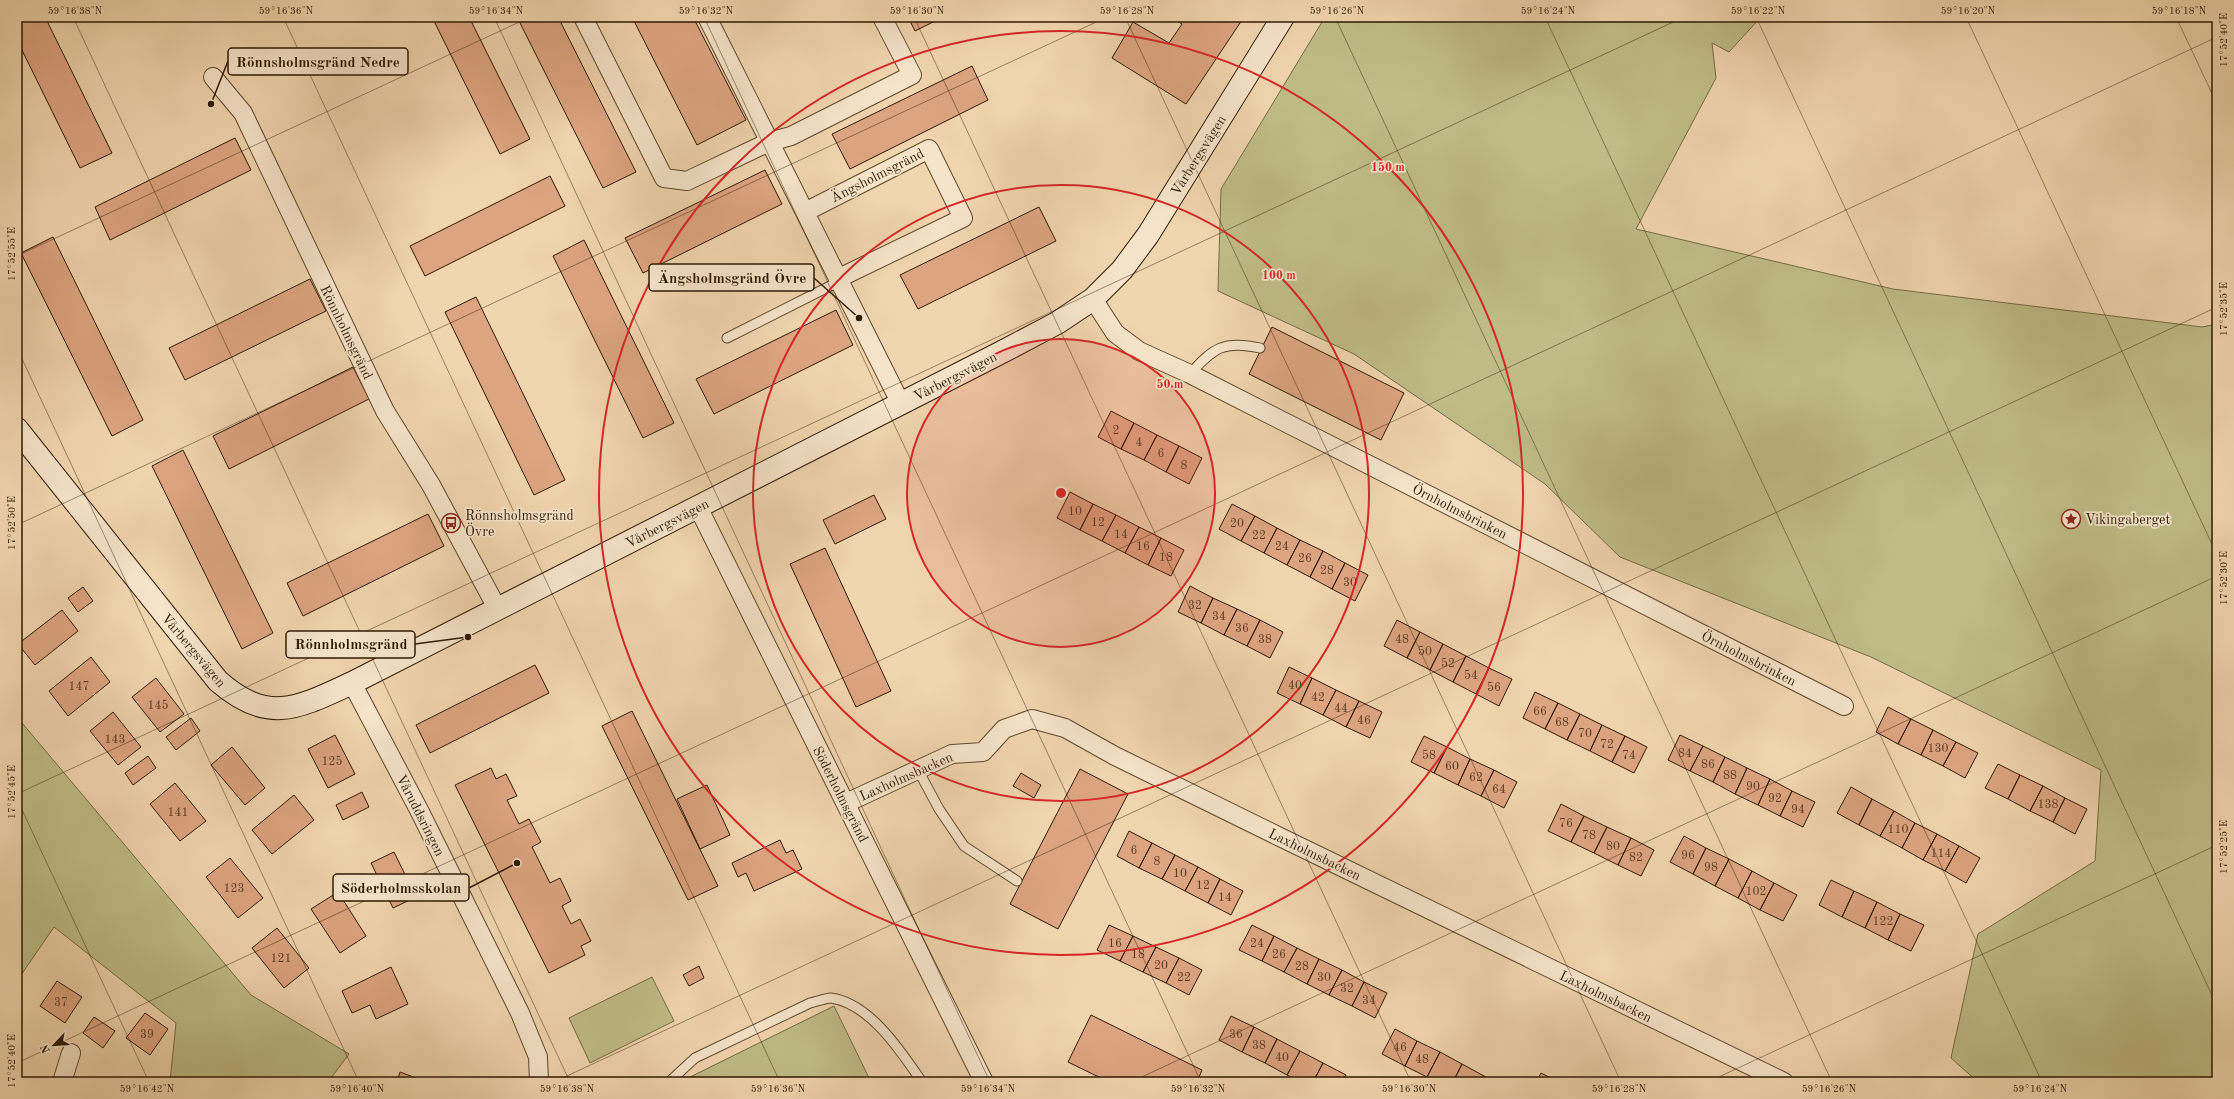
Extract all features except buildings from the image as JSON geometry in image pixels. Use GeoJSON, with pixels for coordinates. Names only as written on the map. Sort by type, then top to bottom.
{"type":"FeatureCollection","features":[{"type":"Feature","properties":{"kind":"street"},"geometry":{"type":"LineString","coordinates":[[583,17],[664,178],[687,181],[769,142],[791,136],[912,75],[882,17]]}},
{"type":"Feature","properties":{"kind":"street"},"geometry":{"type":"LineString","coordinates":[[707,17],[840,280],[900,404]]}},
{"type":"Feature","properties":{"kind":"street","name":"Vårbergsvägen"},"geometry":{"type":"LineString","coordinates":[[17,429],[218,681],[233,695],[251,704],[271,709],[291,708],[352,683],[698,507],[1057,323],[1094,299],[1122,270],[1148,235],[1283,17]]}},
{"type":"Feature","properties":{"kind":"street","name":"Rönnholmsgränd"},"geometry":{"type":"LineString","coordinates":[[213,77],[243,113],[385,411],[431,485],[497,608]]}},
{"type":"Feature","properties":{"kind":"street","name":"Ängsholmsgränd"},"geometry":{"type":"LineString","coordinates":[[805,212],[929,149],[963,218],[840,280]]}},
{"type":"Feature","properties":{"kind":"street","name":"Örnholmsbrinken"},"geometry":{"type":"LineString","coordinates":[[1094,299],[1115,334],[1139,351],[1190,374],[1844,706]]}},
{"type":"Feature","properties":{"kind":"street","name":"Söderholmsgränd"},"geometry":{"type":"LineString","coordinates":[[698,507],[984,1082]]}},
{"type":"Feature","properties":{"kind":"street","name":"Våruddsringen"},"geometry":{"type":"LineString","coordinates":[[352,683],[420,812],[520,1013],[538,1057],[539,1082]]}},
{"type":"Feature","properties":{"kind":"street","name":"Laxholmsbacken"},"geometry":{"type":"LineString","coordinates":[[846,803],[952,754],[982,752],[1004,729],[1032,720],[1065,728],[1115,756],[1784,1082]]}},
{"type":"Feature","properties":{"kind":"street"},"geometry":{"type":"LineString","coordinates":[[62,1082],[71,1053]]}},
{"type":"Feature","properties":{"kind":"lane"},"geometry":{"type":"LineString","coordinates":[[727,338],[840,280]]}},
{"type":"Feature","properties":{"kind":"lane"},"geometry":{"type":"LineString","coordinates":[[1190,374],[1208,354],[1225,345],[1241,344],[1260,348]]}},
{"type":"Feature","properties":{"kind":"lane"},"geometry":{"type":"LineString","coordinates":[[918,770],[939,809],[964,846],[1017,881]]}},
{"type":"Feature","properties":{"kind":"lane"},"geometry":{"type":"LineString","coordinates":[[669,1082],[695,1058],[810,1003],[830,998],[852,1006],[876,1022],[897,1045],[922,1082]]}},
{"type":"Feature","properties":{"kind":"shaded area"},"geometry":{"type":"Polygon","coordinates":[[[1325,17],[1761,17],[1729,52],[1712,43],[1716,78],[1636,229],[1893,289],[2202,327],[2217,324],[2217,1082],[1978,1082],[1951,1058],[1978,934],[2095,861],[2101,770],[1871,657],[1620,557],[1545,484],[1354,354],[1218,291],[1221,189],[1325,17]]]}},
{"type":"Feature","properties":{"kind":"shaded area"},"geometry":{"type":"Polygon","coordinates":[[[17,717],[251,995],[349,1054],[328,1082],[170,1082],[176,1023],[54,927],[17,981],[17,717]]]}},
{"type":"Feature","properties":{"kind":"shaded area"},"geometry":{"type":"Polygon","coordinates":[[[652,977],[674,1021],[590,1063],[569,1018],[652,977]]]}},
{"type":"Feature","properties":{"kind":"shaded area"},"geometry":{"type":"Polygon","coordinates":[[[834,1006],[871,1082],[682,1081],[834,1006]]]}},
{"type":"Feature","properties":{"kind":"place","name":"Rönnsholmsgränd Nedre"},"geometry":{"type":"Point","coordinates":[211,104]}},
{"type":"Feature","properties":{"kind":"place","name":"Ängsholmsgränd Övre"},"geometry":{"type":"Point","coordinates":[859,318]}},
{"type":"Feature","properties":{"kind":"place","name":"Vikingaberget"},"geometry":{"type":"Point","coordinates":[2071,519]}},
{"type":"Feature","properties":{"kind":"place","name":"Rönnsholmsgränd Övre"},"geometry":{"type":"Point","coordinates":[451,523]}},
{"type":"Feature","properties":{"kind":"place","name":"Rönnholmsgränd"},"geometry":{"type":"Point","coordinates":[468,637]}},
{"type":"Feature","properties":{"kind":"place","name":"Söderholmsskolan"},"geometry":{"type":"Point","coordinates":[517,863]}}]}
